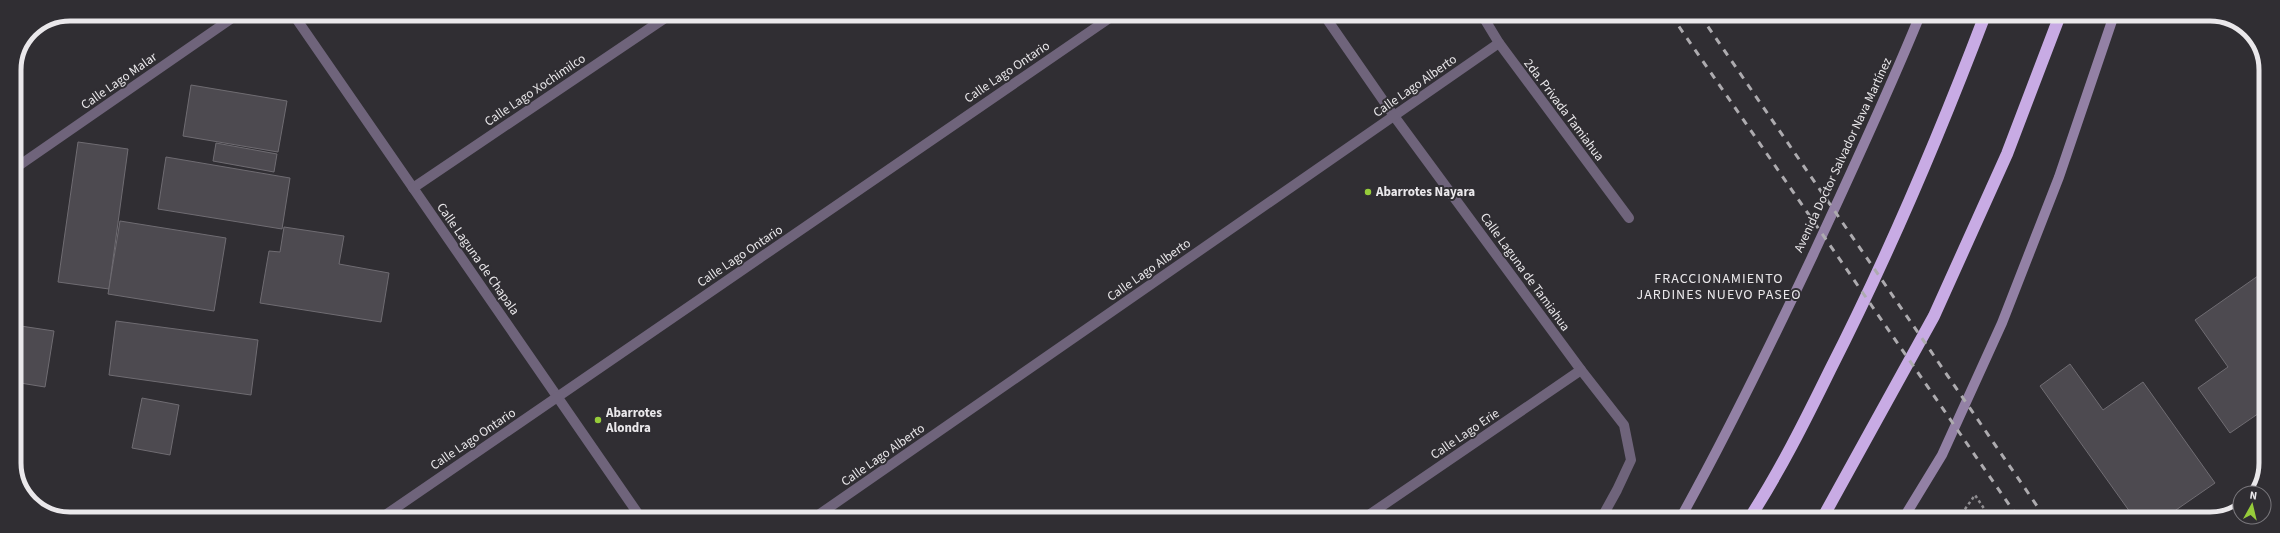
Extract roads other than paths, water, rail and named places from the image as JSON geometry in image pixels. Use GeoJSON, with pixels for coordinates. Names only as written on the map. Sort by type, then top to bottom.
{"type":"FeatureCollection","features":[{"type":"Feature","properties":{"kind":"highway"},"geometry":{"type":"LineString","coordinates":[[1753,512],[1777,475],[1873,285],[1942,129],[1983,21]]}},
{"type":"Feature","properties":{"kind":"highway"},"geometry":{"type":"LineString","coordinates":[[1826,512],[1934,316],[2007,154],[2058,21]]}},
{"type":"Feature","properties":{"kind":"main road","name":"Avenida Doctor Salvador Nava Martínez"},"geometry":{"type":"LineString","coordinates":[[1684,512],[1715,456],[1784,316],[1886,99],[1918,21]]}},
{"type":"Feature","properties":{"kind":"main road"},"geometry":{"type":"LineString","coordinates":[[1907,512],[1942,455],[2002,322],[2059,177],[2112,21]]}},
{"type":"Feature","properties":{"kind":"street","name":"Calle Lago Malar"},"geometry":{"type":"LineString","coordinates":[[21,165],[228,21]]}},
{"type":"Feature","properties":{"kind":"street","name":"Calle Laguna de Chapala"},"geometry":{"type":"LineString","coordinates":[[298,21],[637,512]]}},
{"type":"Feature","properties":{"kind":"street","name":"Calle Lago Xochimilco"},"geometry":{"type":"LineString","coordinates":[[413,188],[661,21]]}},
{"type":"Feature","properties":{"kind":"street","name":"Calle Lago Ontario"},"geometry":{"type":"LineString","coordinates":[[390,512],[1104,21]]}},
{"type":"Feature","properties":{"kind":"street","name":"Calle Laguna de Tamiahua"},"geometry":{"type":"LineString","coordinates":[[1328,21],[1394,116],[1581,370],[1624,425],[1631,460],[1618,490],[1605,512]]}},
{"type":"Feature","properties":{"kind":"street","name":"2da. Privada Tamiahua"},"geometry":{"type":"LineString","coordinates":[[1486,21],[1499,44],[1629,218]]}},
{"type":"Feature","properties":{"kind":"street","name":"Calle Lago Alberto"},"geometry":{"type":"LineString","coordinates":[[823,512],[1499,44]]}},
{"type":"Feature","properties":{"kind":"street","name":"Calle Lago Erie"},"geometry":{"type":"LineString","coordinates":[[1373,512],[1581,370]]}},
{"type":"Feature","properties":{"kind":"railway"},"geometry":{"type":"LineString","coordinates":[[1675,21],[2014,512]]}},
{"type":"Feature","properties":{"kind":"railway"},"geometry":{"type":"LineString","coordinates":[[1704,21],[2041,512]]}},
{"type":"Feature","properties":{"kind":"place","name":"Abarrotes Nayara"},"geometry":{"type":"Point","coordinates":[1368,192]}},
{"type":"Feature","properties":{"kind":"place","name":"Abarrotes Alondra"},"geometry":{"type":"Point","coordinates":[598,420]}},
{"type":"Feature","properties":{"kind":"district","name":"FRACCIONAMIENTO JARDINES NUEVO PASEO"},"geometry":{"type":"Point","coordinates":[1719,288]}}]}
